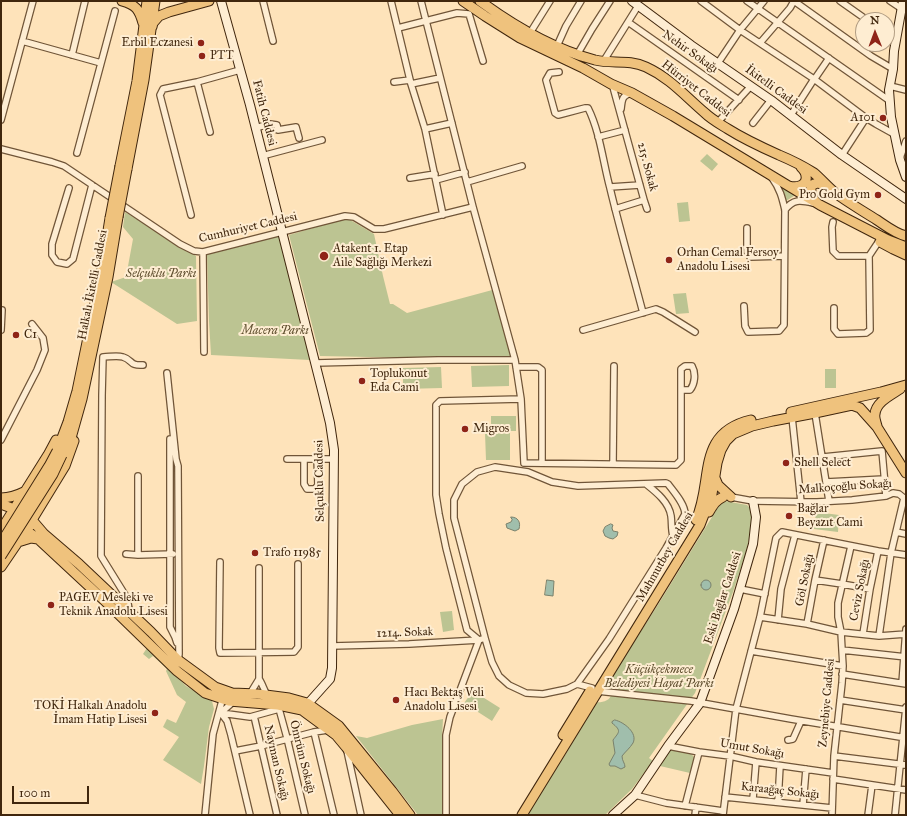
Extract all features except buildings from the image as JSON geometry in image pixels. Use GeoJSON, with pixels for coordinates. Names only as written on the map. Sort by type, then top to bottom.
{"type":"FeatureCollection","features":[{"type":"Feature","properties":{"kind":"main road"},"geometry":{"type":"LineString","coordinates":[[122,1],[131,4],[137,9],[147,29],[159,16],[209,1]]}},
{"type":"Feature","properties":{"kind":"main road","name":"Halkalı İkitelli Caddesi"},"geometry":{"type":"LineString","coordinates":[[1,543],[49,466],[60,453],[73,431],[78,400],[108,277],[114,218],[123,167],[144,80],[148,1]]}},
{"type":"Feature","properties":{"kind":"main road","name":"Halkalı İkitelli Caddesi"},"geometry":{"type":"LineString","coordinates":[[147,29],[155,1]]}},
{"type":"Feature","properties":{"kind":"main road","name":"Fatih Caddesi"},"geometry":{"type":"LineString","coordinates":[[221,1],[282,231]]}},
{"type":"Feature","properties":{"kind":"main road"},"geometry":{"type":"LineString","coordinates":[[463,1],[520,38],[632,93],[721,144],[770,176],[820,205],[888,240],[906,247]]}},
{"type":"Feature","properties":{"kind":"main road","name":"Hürriyet Caddesi"},"geometry":{"type":"LineString","coordinates":[[480,1],[499,15],[530,33],[577,55],[603,62],[629,62],[644,66],[663,76],[677,87],[706,115],[756,145],[813,172],[834,191],[889,228],[903,236],[906,236]]}},
{"type":"Feature","properties":{"kind":"main road","name":"İkitelli Caddesi"},"geometry":{"type":"LineString","coordinates":[[635,4],[771,100],[842,155],[906,199]]}},
{"type":"Feature","properties":{"kind":"main road"},"geometry":{"type":"LineString","coordinates":[[902,5],[890,86],[890,117],[900,160],[906,177]]}},
{"type":"Feature","properties":{"kind":"main road"},"geometry":{"type":"LineString","coordinates":[[601,78],[598,69],[603,62]]}},
{"type":"Feature","properties":{"kind":"main road"},"geometry":{"type":"LineString","coordinates":[[785,185],[793,187],[801,185],[805,182],[807,178],[806,174],[800,165]]}},
{"type":"Feature","properties":{"kind":"main road"},"geometry":{"type":"LineString","coordinates":[[820,205],[813,199],[810,189],[812,185],[817,183],[823,184],[834,191]]}},
{"type":"Feature","properties":{"kind":"main road"},"geometry":{"type":"LineString","coordinates":[[849,219],[855,227],[906,255]]}},
{"type":"Feature","properties":{"kind":"main road","name":"Selçuklu Caddesi"},"geometry":{"type":"LineString","coordinates":[[282,231],[330,423],[334,450],[332,668],[330,680],[305,706]]}},
{"type":"Feature","properties":{"kind":"main road"},"geometry":{"type":"LineString","coordinates":[[877,427],[874,415],[876,408],[881,402],[906,385]]}},
{"type":"Feature","properties":{"kind":"main road","name":"Mahmutbey Caddesi"},"geometry":{"type":"LineString","coordinates":[[515,815],[575,714],[595,690],[657,596],[702,520],[709,491],[709,460],[714,446],[719,438],[735,425],[906,385]]}},
{"type":"Feature","properties":{"kind":"main road"},"geometry":{"type":"LineString","coordinates":[[1,530],[8,513],[26,491],[78,400]]}},
{"type":"Feature","properties":{"kind":"main road"},"geometry":{"type":"LineString","coordinates":[[1,567],[30,526],[32,520],[65,466],[73,446],[77,430],[78,400]]}},
{"type":"Feature","properties":{"kind":"main road","name":"Mahmutbey Caddesi"},"geometry":{"type":"LineString","coordinates":[[522,815],[693,525],[700,507],[715,478],[721,450],[726,441],[733,434],[752,426],[773,420],[852,406],[860,408],[877,427],[903,465],[906,473]]}},
{"type":"Feature","properties":{"kind":"main road","name":"Halkalı İkitelli Caddesi"},"geometry":{"type":"LineString","coordinates":[[1,556],[53,474],[60,453]]}},
{"type":"Feature","properties":{"kind":"main road"},"geometry":{"type":"LineString","coordinates":[[715,478],[718,485],[727,497]]}},
{"type":"Feature","properties":{"kind":"main road"},"geometry":{"type":"LineString","coordinates":[[1,498],[18,495],[26,491]]}},
{"type":"Feature","properties":{"kind":"main road"},"geometry":{"type":"LineString","coordinates":[[709,491],[727,497]]}},
{"type":"Feature","properties":{"kind":"main road"},"geometry":{"type":"LineString","coordinates":[[702,520],[718,499],[727,497]]}},
{"type":"Feature","properties":{"kind":"main road","name":"Eski Bağlar Caddesi"},"geometry":{"type":"LineString","coordinates":[[613,815],[635,795],[668,746],[700,703],[734,609],[753,544],[756,517],[752,501]]}},
{"type":"Feature","properties":{"kind":"main road"},"geometry":{"type":"LineString","coordinates":[[1,504],[8,513],[9,521],[12,527],[18,530],[26,530],[41,536],[78,564],[179,657],[215,687],[229,702],[278,707],[305,706],[346,747],[400,815]]}},
{"type":"Feature","properties":{"kind":"main road"},"geometry":{"type":"LineString","coordinates":[[40,507],[41,536]]}},
{"type":"Feature","properties":{"kind":"main road"},"geometry":{"type":"LineString","coordinates":[[8,513],[17,508],[25,508],[30,513],[32,520],[41,536],[177,671],[205,693],[212,695],[232,693],[267,695],[288,698],[339,726],[410,815]]}},
{"type":"Feature","properties":{"kind":"main road"},"geometry":{"type":"LineString","coordinates":[[18,542],[41,536]]}},
{"type":"Feature","properties":{"kind":"street"},"geometry":{"type":"LineString","coordinates":[[1,120],[33,1]]}},
{"type":"Feature","properties":{"kind":"street"},"geometry":{"type":"LineString","coordinates":[[72,55],[84,1]]}},
{"type":"Feature","properties":{"kind":"street"},"geometry":{"type":"LineString","coordinates":[[263,1],[273,41]]}},
{"type":"Feature","properties":{"kind":"street"},"geometry":{"type":"LineString","coordinates":[[391,1],[411,82],[425,129],[443,215]]}},
{"type":"Feature","properties":{"kind":"street"},"geometry":{"type":"LineString","coordinates":[[421,1],[473,207],[515,360],[523,418],[524,463],[676,465],[681,460],[681,390]]}},
{"type":"Feature","properties":{"kind":"street"},"geometry":{"type":"LineString","coordinates":[[530,33],[550,1]]}},
{"type":"Feature","properties":{"kind":"street"},"geometry":{"type":"LineString","coordinates":[[557,46],[580,1]]}},
{"type":"Feature","properties":{"kind":"street"},"geometry":{"type":"LineString","coordinates":[[701,1],[740,30],[814,79],[866,118],[894,134]]}},
{"type":"Feature","properties":{"kind":"street"},"geometry":{"type":"LineString","coordinates":[[747,1],[890,101]]}},
{"type":"Feature","properties":{"kind":"street"},"geometry":{"type":"LineString","coordinates":[[718,63],[740,30],[764,1]]}},
{"type":"Feature","properties":{"kind":"street"},"geometry":{"type":"LineString","coordinates":[[760,43],[790,8],[794,1],[871,56],[893,69]]}},
{"type":"Feature","properties":{"kind":"street"},"geometry":{"type":"LineString","coordinates":[[840,1],[856,12]]}},
{"type":"Feature","properties":{"kind":"street"},"geometry":{"type":"LineString","coordinates":[[890,1],[902,5]]}},
{"type":"Feature","properties":{"kind":"street"},"geometry":{"type":"LineString","coordinates":[[577,55],[607,2]]}},
{"type":"Feature","properties":{"kind":"street"},"geometry":{"type":"LineString","coordinates":[[603,62],[628,22],[635,4]]}},
{"type":"Feature","properties":{"kind":"street"},"geometry":{"type":"LineString","coordinates":[[77,153],[115,11]]}},
{"type":"Feature","properties":{"kind":"street"},"geometry":{"type":"LineString","coordinates":[[398,28],[457,13],[469,14],[483,61]]}},
{"type":"Feature","properties":{"kind":"street","name":"Nehir Sokağı"},"geometry":{"type":"LineString","coordinates":[[628,22],[739,100]]}},
{"type":"Feature","properties":{"kind":"street"},"geometry":{"type":"LineString","coordinates":[[22,41],[101,62]]}},
{"type":"Feature","properties":{"kind":"street"},"geometry":{"type":"LineString","coordinates":[[791,116],[829,58]]}},
{"type":"Feature","properties":{"kind":"street"},"geometry":{"type":"LineString","coordinates":[[191,216],[160,95],[163,89],[197,82],[240,70]]}},
{"type":"Feature","properties":{"kind":"street"},"geometry":{"type":"LineString","coordinates":[[559,72],[550,73],[546,80],[555,113],[558,115],[582,108],[588,108],[596,128],[615,209],[643,313]]}},
{"type":"Feature","properties":{"kind":"street"},"geometry":{"type":"LineString","coordinates":[[394,82],[411,82],[440,78]]}},
{"type":"Feature","properties":{"kind":"street"},"geometry":{"type":"LineString","coordinates":[[197,82],[210,132]]}},
{"type":"Feature","properties":{"kind":"street","name":"215. Sokak"},"geometry":{"type":"LineString","coordinates":[[611,84],[615,91],[644,200],[615,209]]}},
{"type":"Feature","properties":{"kind":"street"},"geometry":{"type":"LineString","coordinates":[[718,122],[751,86]]}},
{"type":"Feature","properties":{"kind":"street"},"geometry":{"type":"LineString","coordinates":[[890,86],[906,90]]}},
{"type":"Feature","properties":{"kind":"street"},"geometry":{"type":"LineString","coordinates":[[620,111],[624,97],[626,94],[632,93]]}},
{"type":"Feature","properties":{"kind":"street"},"geometry":{"type":"LineString","coordinates":[[753,124],[771,100]]}},
{"type":"Feature","properties":{"kind":"street"},"geometry":{"type":"LineString","coordinates":[[842,155],[866,118]]}},
{"type":"Feature","properties":{"kind":"street"},"geometry":{"type":"LineString","coordinates":[[425,129],[452,123]]}},
{"type":"Feature","properties":{"kind":"street"},"geometry":{"type":"LineString","coordinates":[[255,128],[270,124],[277,126],[278,130],[296,127],[299,138]]}},
{"type":"Feature","properties":{"kind":"street"},"geometry":{"type":"LineString","coordinates":[[598,137],[625,130]]}},
{"type":"Feature","properties":{"kind":"street"},"geometry":{"type":"LineString","coordinates":[[262,156],[322,140]]}},
{"type":"Feature","properties":{"kind":"street"},"geometry":{"type":"LineString","coordinates":[[900,160],[906,141]]}},
{"type":"Feature","properties":{"kind":"street","name":"Cumhuriyet Caddesi"},"geometry":{"type":"LineString","coordinates":[[1,149],[64,166],[180,244],[194,251],[203,252],[345,216],[354,217],[374,229],[384,230],[473,207]]}},
{"type":"Feature","properties":{"kind":"street"},"geometry":{"type":"LineString","coordinates":[[467,182],[522,166]]}},
{"type":"Feature","properties":{"kind":"street"},"geometry":{"type":"LineString","coordinates":[[410,178],[435,177],[465,172]]}},
{"type":"Feature","properties":{"kind":"street"},"geometry":{"type":"LineString","coordinates":[[744,306],[745,326],[748,332],[779,331],[784,325],[784,210],[782,196],[778,186],[770,176]]}},
{"type":"Feature","properties":{"kind":"street"},"geometry":{"type":"LineString","coordinates":[[69,188],[52,244],[52,256],[57,262],[66,264],[74,259],[92,185]]}},
{"type":"Feature","properties":{"kind":"street"},"geometry":{"type":"LineString","coordinates":[[610,187],[640,185]]}},
{"type":"Feature","properties":{"kind":"street"},"geometry":{"type":"LineString","coordinates":[[644,200],[647,209]]}},
{"type":"Feature","properties":{"kind":"street"},"geometry":{"type":"LineString","coordinates":[[784,210],[793,202],[801,201],[820,205]]}},
{"type":"Feature","properties":{"kind":"street"},"geometry":{"type":"LineString","coordinates":[[833,222],[833,252],[838,256],[870,256]]}},
{"type":"Feature","properties":{"kind":"street"},"geometry":{"type":"LineString","coordinates":[[747,228],[747,252],[750,257],[784,256]]}},
{"type":"Feature","properties":{"kind":"street"},"geometry":{"type":"LineString","coordinates":[[834,308],[834,329],[838,334],[866,333],[870,330],[870,256],[879,241]]}},
{"type":"Feature","properties":{"kind":"street"},"geometry":{"type":"LineString","coordinates":[[203,252],[204,352]]}},
{"type":"Feature","properties":{"kind":"street"},"geometry":{"type":"LineString","coordinates":[[583,330],[656,309],[695,332]]}},
{"type":"Feature","properties":{"kind":"street"},"geometry":{"type":"LineString","coordinates":[[1,330],[2,310]]}},
{"type":"Feature","properties":{"kind":"street"},"geometry":{"type":"LineString","coordinates":[[1,440],[37,370],[45,350],[43,338],[32,324]]}},
{"type":"Feature","properties":{"kind":"street"},"geometry":{"type":"LineString","coordinates":[[129,612],[127,598],[101,556],[103,357],[122,357],[127,359],[133,365],[143,365]]}},
{"type":"Feature","properties":{"kind":"street"},"geometry":{"type":"LineString","coordinates":[[315,363],[515,360]]}},
{"type":"Feature","properties":{"kind":"street"},"geometry":{"type":"LineString","coordinates":[[613,464],[614,366]]}},
{"type":"Feature","properties":{"kind":"street"},"geometry":{"type":"LineString","coordinates":[[516,367],[538,367],[542,370],[542,463]]}},
{"type":"Feature","properties":{"kind":"street"},"geometry":{"type":"LineString","coordinates":[[167,373],[178,466],[179,657],[177,671]]}},
{"type":"Feature","properties":{"kind":"street"},"geometry":{"type":"LineString","coordinates":[[446,815],[446,735],[450,716],[479,640],[466,630],[439,514],[436,495],[436,405],[440,400],[521,399]]}},
{"type":"Feature","properties":{"kind":"street"},"geometry":{"type":"LineString","coordinates":[[815,413],[830,501]]}},
{"type":"Feature","properties":{"kind":"street"},"geometry":{"type":"LineString","coordinates":[[792,417],[801,502]]}},
{"type":"Feature","properties":{"kind":"street"},"geometry":{"type":"LineString","coordinates":[[170,439],[170,627],[175,637],[179,657]]}},
{"type":"Feature","properties":{"kind":"street"},"geometry":{"type":"LineString","coordinates":[[823,457],[882,451],[886,496]]}},
{"type":"Feature","properties":{"kind":"street"},"geometry":{"type":"LineString","coordinates":[[287,459],[334,459]]}},
{"type":"Feature","properties":{"kind":"street"},"geometry":{"type":"LineString","coordinates":[[304,459],[304,484],[307,489],[315,489],[318,485],[317,459]]}},
{"type":"Feature","properties":{"kind":"street"},"geometry":{"type":"LineString","coordinates":[[495,467],[528,472],[552,482],[578,486],[668,484],[685,509],[685,514],[673,536],[609,639],[577,684],[567,689],[544,694],[526,693],[509,685],[499,676],[492,662],[454,518],[454,500],[462,484],[477,472],[495,467]]}},
{"type":"Feature","properties":{"kind":"street"},"geometry":{"type":"LineString","coordinates":[[138,476],[138,555]]}},
{"type":"Feature","properties":{"kind":"street"},"geometry":{"type":"LineString","coordinates":[[826,482],[884,479]]}},
{"type":"Feature","properties":{"kind":"street"},"geometry":{"type":"LineString","coordinates":[[646,484],[656,492],[667,506],[671,516],[673,536]]}},
{"type":"Feature","properties":{"kind":"street","name":"Malkoçoğlu Sokağı"},"geometry":{"type":"LineString","coordinates":[[727,497],[752,501],[801,502],[886,496],[893,493],[899,494],[904,498],[891,553],[879,636]]}},
{"type":"Feature","properties":{"kind":"street"},"geometry":{"type":"LineString","coordinates":[[635,795],[666,803],[696,807],[723,813],[736,709],[760,618],[776,538],[782,532],[906,555]]}},
{"type":"Feature","properties":{"kind":"street"},"geometry":{"type":"LineString","coordinates":[[896,532],[906,534]]}},
{"type":"Feature","properties":{"kind":"street"},"geometry":{"type":"LineString","coordinates":[[778,620],[781,589],[795,535]]}},
{"type":"Feature","properties":{"kind":"street","name":"Göl Sokağı"},"geometry":{"type":"LineString","coordinates":[[807,624],[824,540]]}},
{"type":"Feature","properties":{"kind":"street","name":"Zeynebiye Caddesi"},"geometry":{"type":"LineString","coordinates":[[832,815],[836,727],[843,666],[838,603],[851,546]]}},
{"type":"Feature","properties":{"kind":"street","name":"Ceviz Sokağı"},"geometry":{"type":"LineString","coordinates":[[863,634],[878,551]]}},
{"type":"Feature","properties":{"kind":"street"},"geometry":{"type":"LineString","coordinates":[[126,554],[179,554]]}},
{"type":"Feature","properties":{"kind":"street"},"geometry":{"type":"LineString","coordinates":[[220,562],[220,653],[294,652],[298,647],[298,564]]}},
{"type":"Feature","properties":{"kind":"street"},"geometry":{"type":"LineString","coordinates":[[260,568],[259,679],[267,695]]}},
{"type":"Feature","properties":{"kind":"street"},"geometry":{"type":"LineString","coordinates":[[815,580],[870,589]]}},
{"type":"Feature","properties":{"kind":"street"},"geometry":{"type":"LineString","coordinates":[[740,589],[764,594]]}},
{"type":"Feature","properties":{"kind":"street"},"geometry":{"type":"LineString","coordinates":[[760,618],[807,624],[841,632],[879,636],[906,634]]}},
{"type":"Feature","properties":{"kind":"street"},"geometry":{"type":"LineString","coordinates":[[842,674],[904,683],[906,630]]}},
{"type":"Feature","properties":{"kind":"street","name":"1214. Sokak"},"geometry":{"type":"LineString","coordinates":[[332,646],[409,644],[479,640],[486,638]]}},
{"type":"Feature","properties":{"kind":"street"},"geometry":{"type":"LineString","coordinates":[[752,650],[843,666]]}},
{"type":"Feature","properties":{"kind":"street"},"geometry":{"type":"LineString","coordinates":[[842,650],[905,657]]}},
{"type":"Feature","properties":{"kind":"street"},"geometry":{"type":"LineString","coordinates":[[249,694],[252,692],[259,679]]}},
{"type":"Feature","properties":{"kind":"street"},"geometry":{"type":"LineString","coordinates":[[577,684],[595,690],[691,701],[904,738]]}},
{"type":"Feature","properties":{"kind":"street"},"geometry":{"type":"LineString","coordinates":[[212,695],[216,699],[220,712],[227,721],[250,815]]}},
{"type":"Feature","properties":{"kind":"street"},"geometry":{"type":"LineString","coordinates":[[205,815],[213,734],[220,712],[223,695]]}},
{"type":"Feature","properties":{"kind":"street"},"geometry":{"type":"LineString","coordinates":[[840,700],[906,709],[903,765],[898,788],[895,815]]}},
{"type":"Feature","properties":{"kind":"street"},"geometry":{"type":"LineString","coordinates":[[220,712],[233,702]]}},
{"type":"Feature","properties":{"kind":"street"},"geometry":{"type":"LineString","coordinates":[[220,712],[243,716],[254,716],[278,707]]}},
{"type":"Feature","properties":{"kind":"street","name":"Ömrüm Sokağı"},"geometry":{"type":"LineString","coordinates":[[278,707],[287,738],[305,815]]}},
{"type":"Feature","properties":{"kind":"street","name":"Nayman Sokağı"},"geometry":{"type":"LineString","coordinates":[[254,716],[277,815]]}},
{"type":"Feature","properties":{"kind":"street"},"geometry":{"type":"LineString","coordinates":[[788,740],[793,739],[801,721]]}},
{"type":"Feature","properties":{"kind":"street"},"geometry":{"type":"LineString","coordinates":[[235,751],[261,746],[287,738],[329,730]]}},
{"type":"Feature","properties":{"kind":"street"},"geometry":{"type":"LineString","coordinates":[[314,732],[334,815]]}},
{"type":"Feature","properties":{"kind":"street","name":"Umut Sokağı"},"geometry":{"type":"LineString","coordinates":[[668,746],[730,756],[756,762],[806,769],[872,785],[906,790]]}},
{"type":"Feature","properties":{"kind":"street"},"geometry":{"type":"LineString","coordinates":[[346,747],[361,815]]}},
{"type":"Feature","properties":{"kind":"street"},"geometry":{"type":"LineString","coordinates":[[685,806],[699,752]]}},
{"type":"Feature","properties":{"kind":"street"},"geometry":{"type":"LineString","coordinates":[[834,756],[903,765]]}},
{"type":"Feature","properties":{"kind":"street"},"geometry":{"type":"LineString","coordinates":[[753,799],[756,762]]}},
{"type":"Feature","properties":{"kind":"street"},"geometry":{"type":"LineString","coordinates":[[778,802],[780,766]]}},
{"type":"Feature","properties":{"kind":"street"},"geometry":{"type":"LineString","coordinates":[[803,805],[806,769]]}},
{"type":"Feature","properties":{"kind":"street"},"geometry":{"type":"LineString","coordinates":[[868,815],[872,785]]}},
{"type":"Feature","properties":{"kind":"street","name":"Karaağaç Sokağı"},"geometry":{"type":"LineString","coordinates":[[725,797],[832,808]]}},
{"type":"Feature","properties":{"kind":"street"},"geometry":{"type":"LineString","coordinates":[[695,815],[696,807]]}},
{"type":"Feature","properties":{"kind":"green space"},"geometry":{"type":"Polygon","coordinates":[[[707,154],[718,164],[712,171],[700,161],[707,154]]]}},
{"type":"Feature","properties":{"kind":"green space"},"geometry":{"type":"Polygon","coordinates":[[[781,185],[797,194],[786,201],[781,185]]]}},
{"type":"Feature","properties":{"kind":"green space"},"geometry":{"type":"Polygon","coordinates":[[[688,202],[690,221],[679,222],[677,203],[688,202]]]}},
{"type":"Feature","properties":{"kind":"green space","name":"Selçuklu Parkı"},"geometry":{"type":"Polygon","coordinates":[[[125,212],[196,256],[197,321],[177,324],[111,282],[126,277],[133,239],[123,227],[125,212]]]}},
{"type":"Feature","properties":{"kind":"green space"},"geometry":{"type":"Polygon","coordinates":[[[347,218],[374,234],[390,304],[393,304],[407,313],[496,289],[515,360],[320,356],[289,235],[347,218]]]}},
{"type":"Feature","properties":{"kind":"green space","name":"Macera Parkı"},"geometry":{"type":"Polygon","coordinates":[[[279,236],[310,360],[211,355],[207,254],[279,236]]]}},
{"type":"Feature","properties":{"kind":"green space"},"geometry":{"type":"Polygon","coordinates":[[[686,293],[689,313],[676,314],[673,294],[686,293]]]}},
{"type":"Feature","properties":{"kind":"green space"},"geometry":{"type":"Polygon","coordinates":[[[509,365],[509,386],[472,387],[471,366],[509,365]]]}},
{"type":"Feature","properties":{"kind":"green space"},"geometry":{"type":"Polygon","coordinates":[[[441,367],[442,388],[403,389],[403,368],[441,367]]]}},
{"type":"Feature","properties":{"kind":"green space"},"geometry":{"type":"Polygon","coordinates":[[[825,369],[836,369],[836,388],[825,388],[825,369]]]}},
{"type":"Feature","properties":{"kind":"green space"},"geometry":{"type":"Polygon","coordinates":[[[491,416],[516,416],[516,431],[491,431],[491,416]]]}},
{"type":"Feature","properties":{"kind":"green space"},"geometry":{"type":"Polygon","coordinates":[[[485,433],[510,433],[510,460],[486,460],[485,433]]]}},
{"type":"Feature","properties":{"kind":"green space","name":"Küçükçekmece Belediyesi Hayat Parkı"},"geometry":{"type":"Polygon","coordinates":[[[725,501],[747,505],[752,510],[754,518],[746,552],[733,592],[695,693],[649,758],[653,761],[632,789],[605,815],[527,815],[567,752],[595,702],[603,702],[608,700],[611,696],[610,684],[615,672],[720,504],[725,501]]]}},
{"type":"Feature","properties":{"kind":"green space"},"geometry":{"type":"Polygon","coordinates":[[[816,512],[839,515],[838,532],[814,529],[816,512]]]}},
{"type":"Feature","properties":{"kind":"green space"},"geometry":{"type":"Polygon","coordinates":[[[452,611],[454,630],[443,632],[440,612],[452,611]]]}},
{"type":"Feature","properties":{"kind":"green space"},"geometry":{"type":"Polygon","coordinates":[[[147,648],[186,686],[212,701],[214,709],[209,727],[201,784],[163,760],[179,737],[163,727],[167,719],[176,723],[186,702],[177,695],[166,671],[167,669],[153,656],[149,659],[143,654],[147,648]]]}},
{"type":"Feature","properties":{"kind":"green space"},"geometry":{"type":"Polygon","coordinates":[[[473,691],[500,708],[492,721],[464,703],[473,691]]]}},
{"type":"Feature","properties":{"kind":"green space"},"geometry":{"type":"Polygon","coordinates":[[[443,719],[442,815],[418,815],[356,736],[367,738],[412,725],[443,719]]]}},
{"type":"Feature","properties":{"kind":"green space"},"geometry":{"type":"Polygon","coordinates":[[[670,750],[685,751],[693,756],[695,759],[690,773],[660,766],[670,750]]]}},
{"type":"Feature","properties":{"kind":"shaded area"},"geometry":{"type":"Polygon","coordinates":[[[511,517],[517,519],[519,522],[519,529],[515,531],[507,528],[506,524],[511,522],[511,517]]]}},
{"type":"Feature","properties":{"kind":"shaded area"},"geometry":{"type":"Polygon","coordinates":[[[611,524],[613,525],[613,531],[618,532],[617,536],[613,539],[605,536],[603,531],[605,527],[611,524]]]}},
{"type":"Feature","properties":{"kind":"shaded area"},"geometry":{"type":"Polygon","coordinates":[[[547,580],[554,581],[553,596],[545,595],[547,580]]]}},
{"type":"Feature","properties":{"kind":"shaded area"},"geometry":{"type":"Polygon","coordinates":[[[706,580],[711,585],[706,590],[701,585],[706,580]]]}},
{"type":"Feature","properties":{"kind":"shaded area"},"geometry":{"type":"Polygon","coordinates":[[[615,720],[629,728],[634,735],[632,745],[622,756],[625,767],[621,769],[615,766],[610,766],[609,764],[615,753],[613,740],[618,732],[617,728],[612,723],[615,720]]]}},
{"type":"Feature","properties":{"kind":"place","name":"Erbil Eczanesi"},"geometry":{"type":"Point","coordinates":[201,43]}},
{"type":"Feature","properties":{"kind":"place","name":"PTT"},"geometry":{"type":"Point","coordinates":[202,56]}},
{"type":"Feature","properties":{"kind":"place","name":"A101"},"geometry":{"type":"Point","coordinates":[883,118]}},
{"type":"Feature","properties":{"kind":"place","name":"Pro Gold Gym"},"geometry":{"type":"Point","coordinates":[878,195]}},
{"type":"Feature","properties":{"kind":"place","name":"Atakent 1. Etap Aile Sağlığı Merkezi"},"geometry":{"type":"Point","coordinates":[324,256]}},
{"type":"Feature","properties":{"kind":"place","name":"Orhan Cemal Fersoy Anadolu Lisesi"},"geometry":{"type":"Point","coordinates":[669,260]}},
{"type":"Feature","properties":{"kind":"place","name":"C1"},"geometry":{"type":"Point","coordinates":[16,335]}},
{"type":"Feature","properties":{"kind":"place","name":"Toplukonut Eda Cami"},"geometry":{"type":"Point","coordinates":[362,381]}},
{"type":"Feature","properties":{"kind":"place","name":"Migros"},"geometry":{"type":"Point","coordinates":[465,429]}},
{"type":"Feature","properties":{"kind":"place","name":"Shell Select"},"geometry":{"type":"Point","coordinates":[786,463]}},
{"type":"Feature","properties":{"kind":"place","name":"Bağlar Beyazıt Cami"},"geometry":{"type":"Point","coordinates":[789,516]}},
{"type":"Feature","properties":{"kind":"place","name":"Trafo 11985"},"geometry":{"type":"Point","coordinates":[255,553]}},
{"type":"Feature","properties":{"kind":"place","name":"PAGEV Mesleki ve Teknik Anadolu Lisesi"},"geometry":{"type":"Point","coordinates":[51,605]}},
{"type":"Feature","properties":{"kind":"place","name":"Hacı Bektaş Veli Anadolu Lisesi"},"geometry":{"type":"Point","coordinates":[396,700]}},
{"type":"Feature","properties":{"kind":"place","name":"TOKİ Halkalı Anadolu İmam Hatip Lisesi"},"geometry":{"type":"Point","coordinates":[155,713]}}]}
